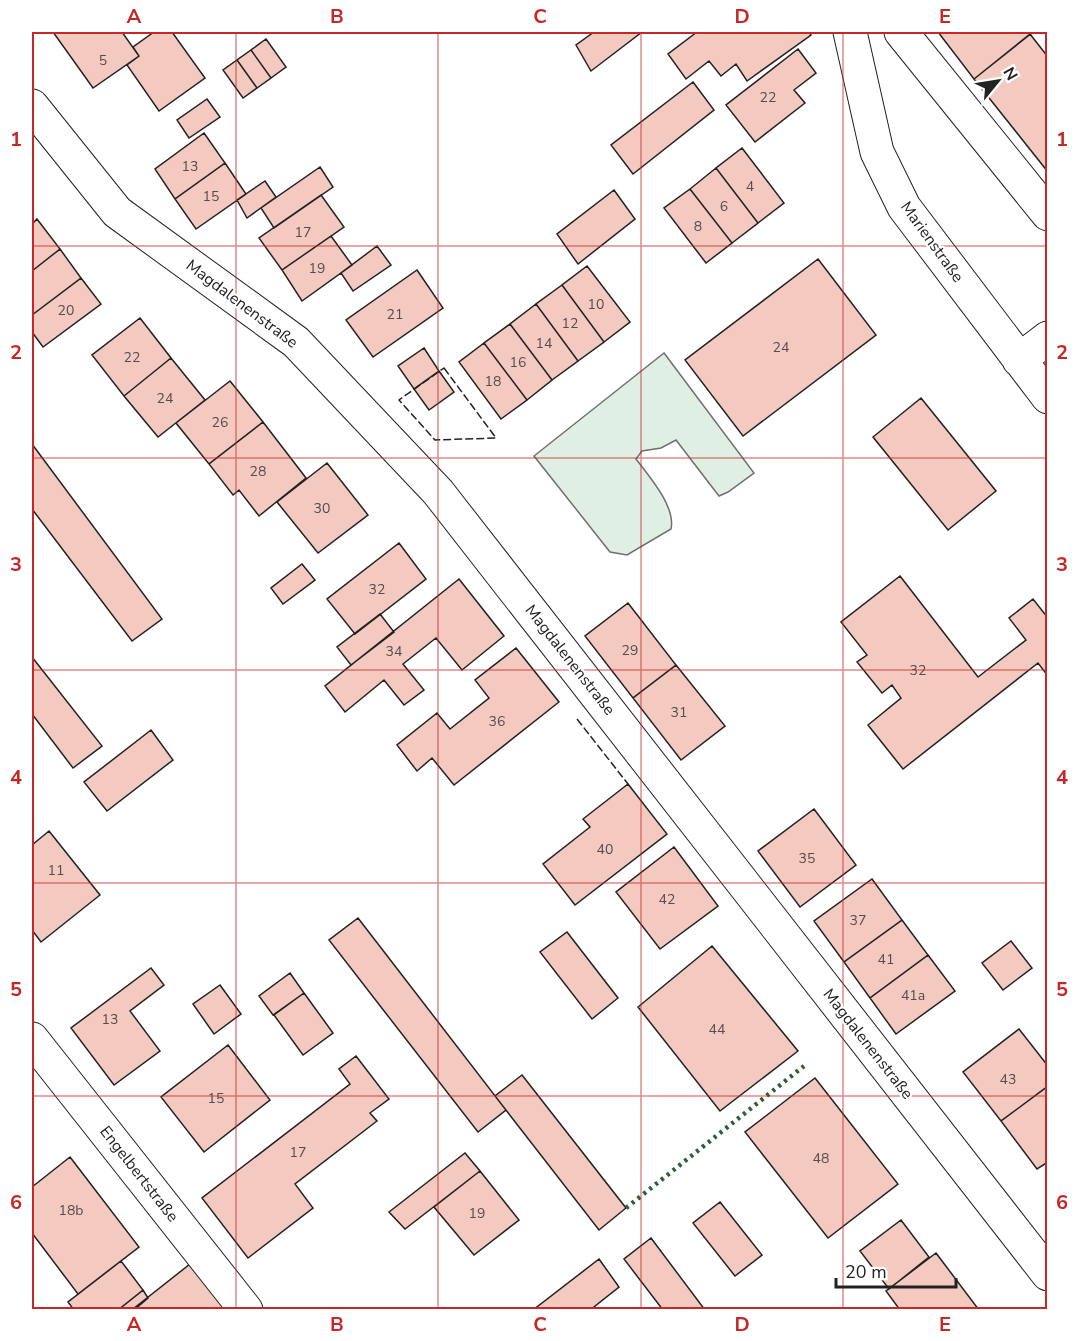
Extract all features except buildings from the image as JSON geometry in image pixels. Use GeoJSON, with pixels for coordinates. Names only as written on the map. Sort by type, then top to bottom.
{"type":"FeatureCollection","features":[{"type":"Feature","properties":{"kind":"street","name":"Marienstraße"},"geometry":{"type":"LineString","coordinates":[[850,32],[877,152],[904,207],[1047,397]]}},
{"type":"Feature","properties":{"kind":"street"},"geometry":{"type":"LineString","coordinates":[[901,32],[1047,214]]}},
{"type":"Feature","properties":{"kind":"street","name":"Magdalenenstraße"},"geometry":{"type":"LineString","coordinates":[[32,106],[117,212],[296,342],[438,492],[1047,1274]]}},
{"type":"Feature","properties":{"kind":"street"},"geometry":{"type":"LineString","coordinates":[[1019,360],[1047,338]]}},
{"type":"Feature","properties":{"kind":"street","name":"Engelbertstraße"},"geometry":{"type":"LineString","coordinates":[[32,1039],[246,1310]]}},
{"type":"Feature","properties":{"kind":"green space"},"geometry":{"type":"Polygon","coordinates":[[[664,353],[754,473],[719,496],[676,440],[661,448],[642,451],[636,459],[666,502],[671,529],[627,555],[610,552],[534,456],[664,353]]]}},
{"type":"Feature","properties":{"kind":"hedge"},"geometry":{"type":"LineString","coordinates":[[626,1208],[804,1066]]}},
{"type":"Feature","properties":{"kind":"fence"},"geometry":{"type":"LineString","coordinates":[[444,368],[496,438],[435,440],[399,400],[444,368]]}},
{"type":"Feature","properties":{"kind":"fence"},"geometry":{"type":"LineString","coordinates":[[577,719],[628,784]]}}]}
